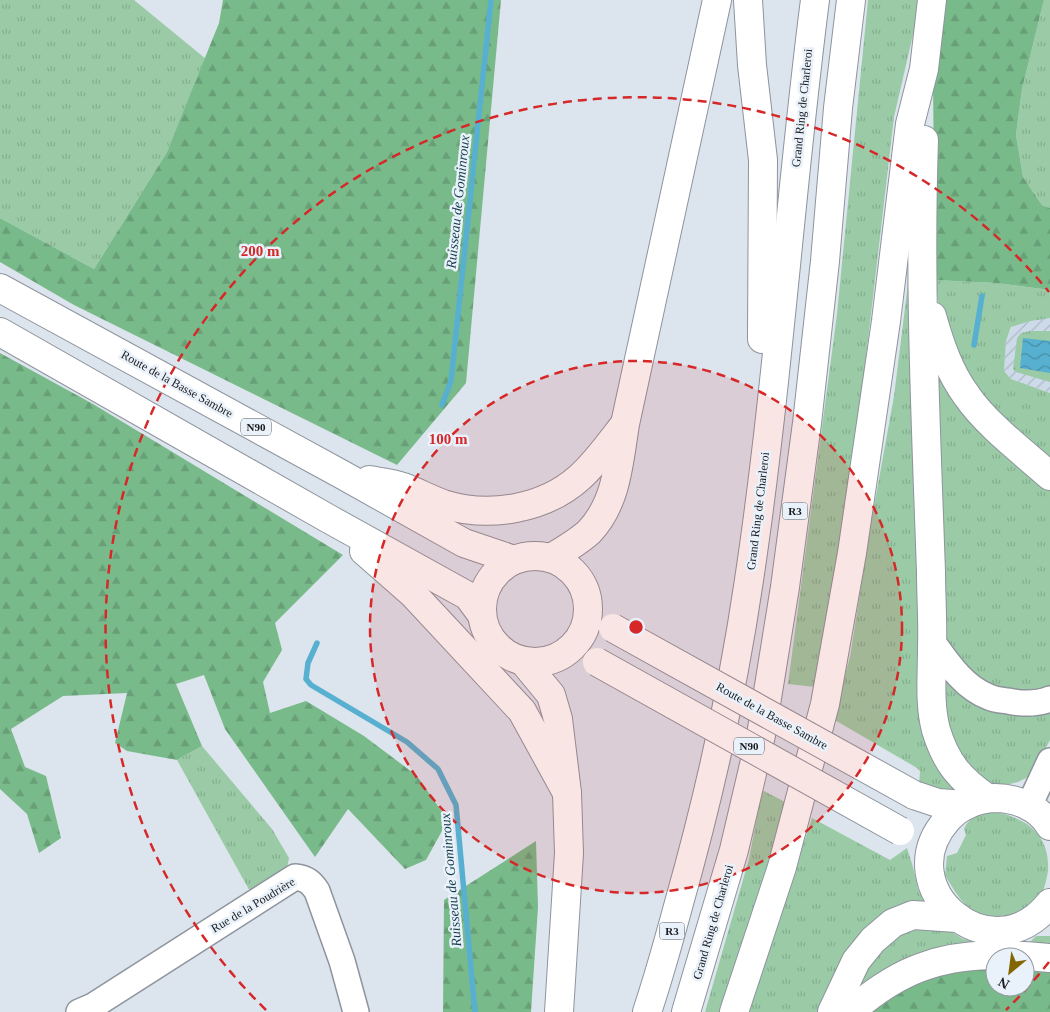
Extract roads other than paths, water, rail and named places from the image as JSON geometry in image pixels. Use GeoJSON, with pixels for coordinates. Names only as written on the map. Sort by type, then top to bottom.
{"type":"FeatureCollection","features":[{"type":"Feature","properties":{"kind":"highway"},"geometry":{"type":"LineString","coordinates":[[551,558],[589,532],[600,518],[613,493],[625,424],[716,0]]}},
{"type":"Feature","properties":{"kind":"highway"},"geometry":{"type":"LineString","coordinates":[[748,0],[752,65],[764,160],[761,362],[770,418]]}},
{"type":"Feature","properties":{"kind":"highway","name":"Grand Ring de Charleroi"},"geometry":{"type":"LineString","coordinates":[[647,1012],[657,984],[695,849],[726,717],[749,581],[770,418],[801,111],[815,0]]}},
{"type":"Feature","properties":{"kind":"highway","name":"Grand Ring de Charleroi"},"geometry":{"type":"LineString","coordinates":[[686,1012],[734,850],[761,735],[807,423],[825,261],[838,108],[852,0]]}},
{"type":"Feature","properties":{"kind":"highway"},"geometry":{"type":"LineString","coordinates":[[932,0],[924,69],[925,127],[922,212],[932,695],[936,729],[945,755],[977,801],[952,814],[940,828],[933,843],[929,860],[933,887],[939,899],[947,910],[973,927],[991,931],[1009,930],[1038,924],[1042,913],[1050,904]]}},
{"type":"Feature","properties":{"kind":"highway"},"geometry":{"type":"LineString","coordinates":[[734,1012],[782,867],[825,704],[852,553],[885,330],[910,124],[924,69]]}},
{"type":"Feature","properties":{"kind":"highway"},"geometry":{"type":"LineString","coordinates":[[922,280],[940,344],[951,370],[967,397],[986,418],[1050,476]]}},
{"type":"Feature","properties":{"kind":"highway","name":"Route de la Basse Sambre"},"geometry":{"type":"LineString","coordinates":[[0,288],[464,543],[514,560]]}},
{"type":"Feature","properties":{"kind":"highway"},"geometry":{"type":"LineString","coordinates":[[0,332],[468,596],[482,615]]}},
{"type":"Feature","properties":{"kind":"highway"},"geometry":{"type":"LineString","coordinates":[[341,474],[401,486],[445,505],[473,511],[514,508],[535,503],[555,494],[579,478],[625,424]]}},
{"type":"Feature","properties":{"kind":"highway"},"geometry":{"type":"LineString","coordinates":[[329,519],[413,594],[522,711],[567,793]]}},
{"type":"Feature","properties":{"kind":"highway"},"geometry":{"type":"LineString","coordinates":[[539,555],[551,558],[562,563],[572,571],[580,580],[586,592],[588,616],[585,628],[579,639],[560,656],[542,661],[523,661],[500,649],[491,639],[485,628],[482,602],[492,576],[502,566],[526,556],[539,555]]}},
{"type":"Feature","properties":{"kind":"highway","name":"Route de la Basse Sambre"},"geometry":{"type":"LineString","coordinates":[[588,604],[613,628],[914,795],[938,803],[1003,798],[1029,806]]}},
{"type":"Feature","properties":{"kind":"highway","name":"N90"},"geometry":{"type":"LineString","coordinates":[[560,656],[578,656],[597,662],[900,831],[918,846],[929,860]]}},
{"type":"Feature","properties":{"kind":"highway"},"geometry":{"type":"LineString","coordinates":[[523,661],[551,695],[558,719],[567,793],[569,853],[559,1012]]}},
{"type":"Feature","properties":{"kind":"highway"},"geometry":{"type":"LineString","coordinates":[[1029,806],[1040,813],[1050,826]]}},
{"type":"Feature","properties":{"kind":"highway"},"geometry":{"type":"LineString","coordinates":[[832,1012],[856,961],[873,940],[893,923],[913,915],[957,918]]}},
{"type":"Feature","properties":{"kind":"highway"},"geometry":{"type":"LineString","coordinates":[[850,1012],[878,990],[901,976],[929,965],[958,958],[989,956],[1050,958]]}},
{"type":"Feature","properties":{"kind":"street"},"geometry":{"type":"LineString","coordinates":[[932,641],[949,664],[970,686],[989,697],[1019,703],[1042,702],[1050,699]]}},
{"type":"Feature","properties":{"kind":"street"},"geometry":{"type":"LineString","coordinates":[[1029,806],[1050,761]]}},
{"type":"Feature","properties":{"kind":"street","name":"Rue de la Poudrière"},"geometry":{"type":"LineString","coordinates":[[79,1012],[92,1006],[295,877],[303,878],[312,883],[317,891],[342,961],[356,1012]]}},
{"type":"Feature","properties":{"kind":"water"},"geometry":{"type":"Polygon","coordinates":[[[1023,338],[1050,341],[1050,373],[1020,368],[1023,338]]]}},
{"type":"Feature","properties":{"kind":"waterway","name":"Ruisseau de Gominroux"},"geometry":{"type":"LineString","coordinates":[[442,405],[451,381],[491,0]]}},
{"type":"Feature","properties":{"kind":"waterway"},"geometry":{"type":"LineString","coordinates":[[974,345],[982,296]]}},
{"type":"Feature","properties":{"kind":"waterway","name":"Ruisseau de Gominroux"},"geometry":{"type":"LineString","coordinates":[[317,643],[308,663],[306,679],[311,685],[407,742],[438,769],[456,805],[475,1012]]}}]}
